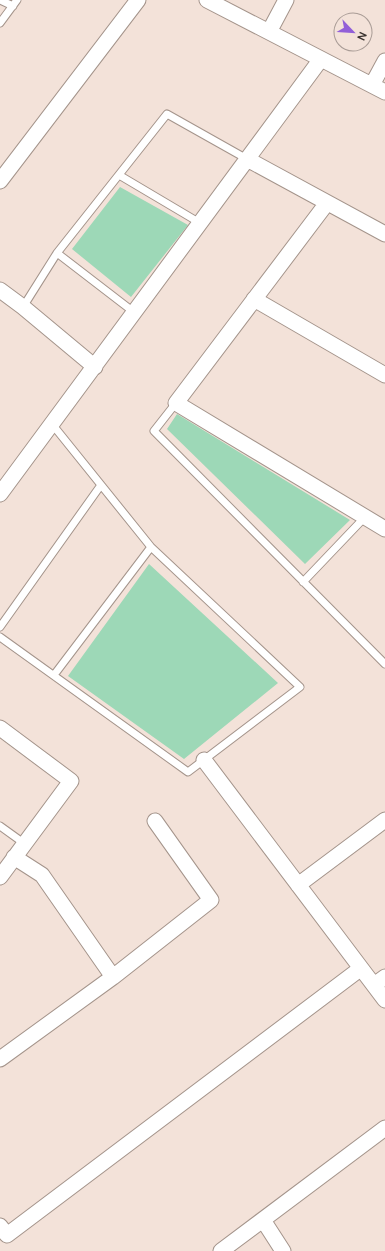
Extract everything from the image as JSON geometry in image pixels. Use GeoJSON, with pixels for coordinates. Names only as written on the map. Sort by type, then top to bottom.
{"type":"FeatureCollection","features":[{"type":"Feature","properties":{"kind":"street"},"geometry":{"type":"LineString","coordinates":[[0,181],[138,0]]}},
{"type":"Feature","properties":{"kind":"street"},"geometry":{"type":"LineString","coordinates":[[207,0],[379,89],[385,61]]}},
{"type":"Feature","properties":{"kind":"street"},"geometry":{"type":"LineString","coordinates":[[269,32],[286,0]]}},
{"type":"Feature","properties":{"kind":"street"},"geometry":{"type":"LineString","coordinates":[[0,494],[321,59]]}},
{"type":"Feature","properties":{"kind":"street"},"geometry":{"type":"LineString","coordinates":[[247,159],[385,234]]}},
{"type":"Feature","properties":{"kind":"street"},"geometry":{"type":"LineString","coordinates":[[327,202],[176,403],[385,529]]}},
{"type":"Feature","properties":{"kind":"street"},"geometry":{"type":"LineString","coordinates":[[0,290],[23,307],[95,367]]}},
{"type":"Feature","properties":{"kind":"street"},"geometry":{"type":"LineString","coordinates":[[254,300],[385,376]]}},
{"type":"Feature","properties":{"kind":"street"},"geometry":{"type":"LineString","coordinates":[[0,728],[71,781],[0,877]]}},
{"type":"Feature","properties":{"kind":"street"},"geometry":{"type":"LineString","coordinates":[[204,760],[360,968],[379,981],[385,1000]]}},
{"type":"Feature","properties":{"kind":"street"},"geometry":{"type":"LineString","coordinates":[[298,885],[385,820]]}},
{"type":"Feature","properties":{"kind":"street"},"geometry":{"type":"LineString","coordinates":[[0,1059],[113,977],[211,900],[155,821]]}},
{"type":"Feature","properties":{"kind":"street"},"geometry":{"type":"LineString","coordinates":[[14,857],[42,875],[113,977]]}},
{"type":"Feature","properties":{"kind":"street"},"geometry":{"type":"LineString","coordinates":[[0,1226],[7,1235],[360,968]]}},
{"type":"Feature","properties":{"kind":"street"},"geometry":{"type":"LineString","coordinates":[[221,1251],[385,1128]]}},
{"type":"Feature","properties":{"kind":"street"},"geometry":{"type":"LineString","coordinates":[[263,1220],[283,1251]]}},
{"type":"Feature","properties":{"kind":"lane"},"geometry":{"type":"LineString","coordinates":[[0,0],[12,6]]}},
{"type":"Feature","properties":{"kind":"lane"},"geometry":{"type":"LineString","coordinates":[[0,23],[17,0]]}},
{"type":"Feature","properties":{"kind":"lane"},"geometry":{"type":"LineString","coordinates":[[23,307],[57,253],[167,114],[247,159]]}},
{"type":"Feature","properties":{"kind":"lane"},"geometry":{"type":"LineString","coordinates":[[119,176],[200,223]]}},
{"type":"Feature","properties":{"kind":"lane"},"geometry":{"type":"LineString","coordinates":[[57,253],[135,313]]}},
{"type":"Feature","properties":{"kind":"lane"},"geometry":{"type":"LineString","coordinates":[[176,403],[154,431],[385,664]]}},
{"type":"Feature","properties":{"kind":"lane"},"geometry":{"type":"LineString","coordinates":[[0,637],[188,772],[300,687],[151,547],[52,424]]}},
{"type":"Feature","properties":{"kind":"lane"},"geometry":{"type":"LineString","coordinates":[[0,627],[101,485]]}},
{"type":"Feature","properties":{"kind":"lane"},"geometry":{"type":"LineString","coordinates":[[303,582],[365,517]]}},
{"type":"Feature","properties":{"kind":"lane"},"geometry":{"type":"LineString","coordinates":[[54,675],[151,547]]}},
{"type":"Feature","properties":{"kind":"lane"},"geometry":{"type":"LineString","coordinates":[[0,826],[25,844]]}},
{"type":"Feature","properties":{"kind":"green space"},"geometry":{"type":"Polygon","coordinates":[[[120,187],[188,225],[131,297],[72,249],[120,187]]]}},
{"type":"Feature","properties":{"kind":"green space"},"geometry":{"type":"Polygon","coordinates":[[[177,414],[350,520],[305,564],[167,429],[177,414]]]}},
{"type":"Feature","properties":{"kind":"green space"},"geometry":{"type":"Polygon","coordinates":[[[149,564],[278,683],[184,759],[68,676],[149,564]]]}}]}
